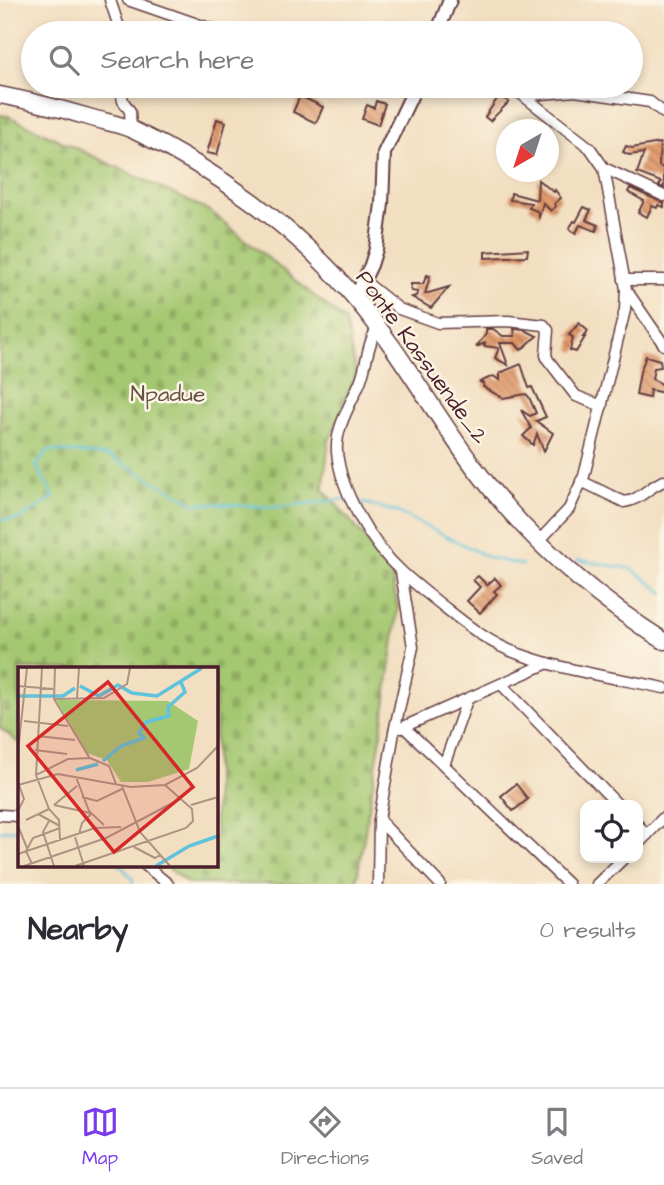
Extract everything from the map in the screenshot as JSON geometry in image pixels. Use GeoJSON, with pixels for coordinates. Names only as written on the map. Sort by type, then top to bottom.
{"type":"FeatureCollection","features":[{"type":"Feature","properties":{"kind":"highway","name":"Ponte Kassuende_2"},"geometry":{"type":"LineString","coordinates":[[0,94],[42,103],[131,129],[211,174],[266,211],[317,256],[355,298],[378,327],[473,466],[538,542],[628,618],[664,641]]}},
{"type":"Feature","properties":{"kind":"street"},"geometry":{"type":"LineString","coordinates":[[110,0],[117,21]]}},
{"type":"Feature","properties":{"kind":"street"},"geometry":{"type":"LineString","coordinates":[[128,0],[188,21]]}},
{"type":"Feature","properties":{"kind":"street"},"geometry":{"type":"LineString","coordinates":[[442,21],[450,0]]}},
{"type":"Feature","properties":{"kind":"street"},"geometry":{"type":"LineString","coordinates":[[122,98],[130,111],[131,129]]}},
{"type":"Feature","properties":{"kind":"street"},"geometry":{"type":"LineString","coordinates":[[355,298],[376,249],[382,204],[384,153],[410,98]]}},
{"type":"Feature","properties":{"kind":"street"},"geometry":{"type":"LineString","coordinates":[[526,98],[590,148],[604,168],[625,285],[625,310],[582,481],[569,509],[538,542]]}},
{"type":"Feature","properties":{"kind":"street"},"geometry":{"type":"LineString","coordinates":[[623,98],[650,102],[664,113]]}},
{"type":"Feature","properties":{"kind":"street"},"geometry":{"type":"LineString","coordinates":[[604,168],[664,196]]}},
{"type":"Feature","properties":{"kind":"street"},"geometry":{"type":"LineString","coordinates":[[625,285],[664,280]]}},
{"type":"Feature","properties":{"kind":"street"},"geometry":{"type":"LineString","coordinates":[[364,281],[399,309],[438,323],[448,325],[508,321],[544,325],[548,330],[548,360],[576,396],[602,406]]}},
{"type":"Feature","properties":{"kind":"street"},"geometry":{"type":"LineString","coordinates":[[625,285],[664,345]]}},
{"type":"Feature","properties":{"kind":"street"},"geometry":{"type":"LineString","coordinates":[[378,327],[373,335],[366,369],[338,433],[337,451],[341,473],[371,536],[401,572],[477,633],[517,654],[664,688]]}},
{"type":"Feature","properties":{"kind":"street"},"geometry":{"type":"LineString","coordinates":[[582,481],[624,502],[630,502],[664,481]]}},
{"type":"Feature","properties":{"kind":"street"},"geometry":{"type":"LineString","coordinates":[[378,884],[379,820],[394,732],[413,647],[401,572]]}},
{"type":"Feature","properties":{"kind":"street"},"geometry":{"type":"LineString","coordinates":[[394,732],[548,663]]}},
{"type":"Feature","properties":{"kind":"street"},"geometry":{"type":"LineString","coordinates":[[501,684],[613,800]]}},
{"type":"Feature","properties":{"kind":"street"},"geometry":{"type":"LineString","coordinates":[[444,765],[467,700]]}},
{"type":"Feature","properties":{"kind":"street"},"geometry":{"type":"LineString","coordinates":[[404,727],[568,884]]}},
{"type":"Feature","properties":{"kind":"street"},"geometry":{"type":"LineString","coordinates":[[0,815],[18,816]]}},
{"type":"Feature","properties":{"kind":"street"},"geometry":{"type":"LineString","coordinates":[[643,839],[664,817]]}},
{"type":"Feature","properties":{"kind":"street"},"geometry":{"type":"LineString","coordinates":[[379,820],[440,884]]}},
{"type":"Feature","properties":{"kind":"street"},"geometry":{"type":"LineString","coordinates":[[643,831],[647,835]]}},
{"type":"Feature","properties":{"kind":"street"},"geometry":{"type":"LineString","coordinates":[[597,884],[619,863]]}},
{"type":"Feature","properties":{"kind":"street"},"geometry":{"type":"LineString","coordinates":[[146,866],[168,884]]}},
{"type":"Feature","properties":{"kind":"green space","name":"Npadue"},"geometry":{"type":"Polygon","coordinates":[[[0,115],[8,116],[210,211],[345,321],[356,374],[329,441],[323,489],[389,566],[398,608],[381,737],[356,884],[188,884],[166,866],[217,866],[217,667],[18,667],[18,742],[0,728],[0,115]]]}},
{"type":"Feature","properties":{"kind":"building"},"geometry":{"type":"Polygon","coordinates":[[[299,98],[323,107],[316,123],[293,112],[299,98]]]}},
{"type":"Feature","properties":{"kind":"building"},"geometry":{"type":"Polygon","coordinates":[[[498,98],[509,102],[490,121],[485,117],[498,98]]]}},
{"type":"Feature","properties":{"kind":"building"},"geometry":{"type":"Polygon","coordinates":[[[376,101],[385,104],[378,125],[362,119],[367,105],[374,108],[376,101]]]}},
{"type":"Feature","properties":{"kind":"building"},"geometry":{"type":"Polygon","coordinates":[[[217,119],[226,122],[217,155],[207,153],[217,119]]]}},
{"type":"Feature","properties":{"kind":"building"},"geometry":{"type":"Polygon","coordinates":[[[660,143],[659,166],[664,168],[664,188],[659,186],[661,182],[637,173],[644,153],[629,155],[623,152],[626,146],[632,148],[660,143]]]}},
{"type":"Feature","properties":{"kind":"building"},"geometry":{"type":"Polygon","coordinates":[[[538,182],[554,192],[555,190],[561,198],[551,211],[543,203],[539,217],[537,211],[529,208],[531,203],[510,200],[511,193],[537,200],[538,182]]]}},
{"type":"Feature","properties":{"kind":"building"},"geometry":{"type":"Polygon","coordinates":[[[630,188],[664,203],[664,207],[652,206],[647,217],[638,213],[644,201],[628,192],[630,188]]]}},
{"type":"Feature","properties":{"kind":"building"},"geometry":{"type":"Polygon","coordinates":[[[584,207],[591,210],[586,220],[598,225],[596,231],[580,225],[576,233],[569,229],[584,207]]]}},
{"type":"Feature","properties":{"kind":"building"},"geometry":{"type":"Polygon","coordinates":[[[528,249],[527,256],[485,258],[485,252],[528,249]]]}},
{"type":"Feature","properties":{"kind":"building"},"geometry":{"type":"Polygon","coordinates":[[[427,275],[430,276],[425,294],[449,287],[431,308],[412,297],[418,292],[411,291],[411,284],[423,284],[427,275]]]}},
{"type":"Feature","properties":{"kind":"building"},"geometry":{"type":"Polygon","coordinates":[[[579,323],[588,331],[576,352],[570,350],[573,337],[569,335],[579,323]]]}},
{"type":"Feature","properties":{"kind":"building"},"geometry":{"type":"Polygon","coordinates":[[[486,329],[493,329],[503,336],[515,336],[514,329],[525,330],[537,336],[521,350],[515,343],[500,343],[508,365],[495,358],[499,348],[484,346],[485,343],[476,347],[486,334],[486,329]]]}},
{"type":"Feature","properties":{"kind":"building"},"geometry":{"type":"Polygon","coordinates":[[[646,356],[660,360],[661,367],[654,368],[652,379],[664,385],[664,393],[650,390],[649,398],[636,395],[646,356]]]}},
{"type":"Feature","properties":{"kind":"building"},"geometry":{"type":"Polygon","coordinates":[[[521,364],[529,388],[532,387],[546,417],[536,421],[553,433],[544,451],[537,434],[533,445],[523,436],[531,428],[521,410],[530,416],[536,413],[529,397],[526,394],[503,398],[483,387],[484,384],[480,382],[493,376],[500,380],[500,373],[521,364]]]}},
{"type":"Feature","properties":{"kind":"building"},"geometry":{"type":"Polygon","coordinates":[[[478,576],[487,585],[495,578],[501,585],[494,591],[497,594],[480,613],[467,601],[480,587],[473,580],[478,576]]]}},
{"type":"Feature","properties":{"kind":"building"},"geometry":{"type":"Polygon","coordinates":[[[516,784],[528,799],[513,811],[501,796],[516,784]]]}},
{"type":"Feature","properties":{"kind":"waterway"},"geometry":{"type":"LineString","coordinates":[[0,520],[20,519],[54,497],[36,466],[48,450],[109,456],[194,503],[277,507],[346,499]]}},
{"type":"Feature","properties":{"kind":"waterway"},"geometry":{"type":"LineString","coordinates":[[356,501],[397,512],[490,558],[522,565]]}},
{"type":"Feature","properties":{"kind":"waterway"},"geometry":{"type":"LineString","coordinates":[[578,560],[632,569],[664,593]]}},
{"type":"Feature","properties":{"kind":"waterway"},"geometry":{"type":"LineString","coordinates":[[0,831],[18,829]]}},
{"type":"Feature","properties":{"kind":"waterway"},"geometry":{"type":"LineString","coordinates":[[121,866],[132,878],[133,884]]}}]}
